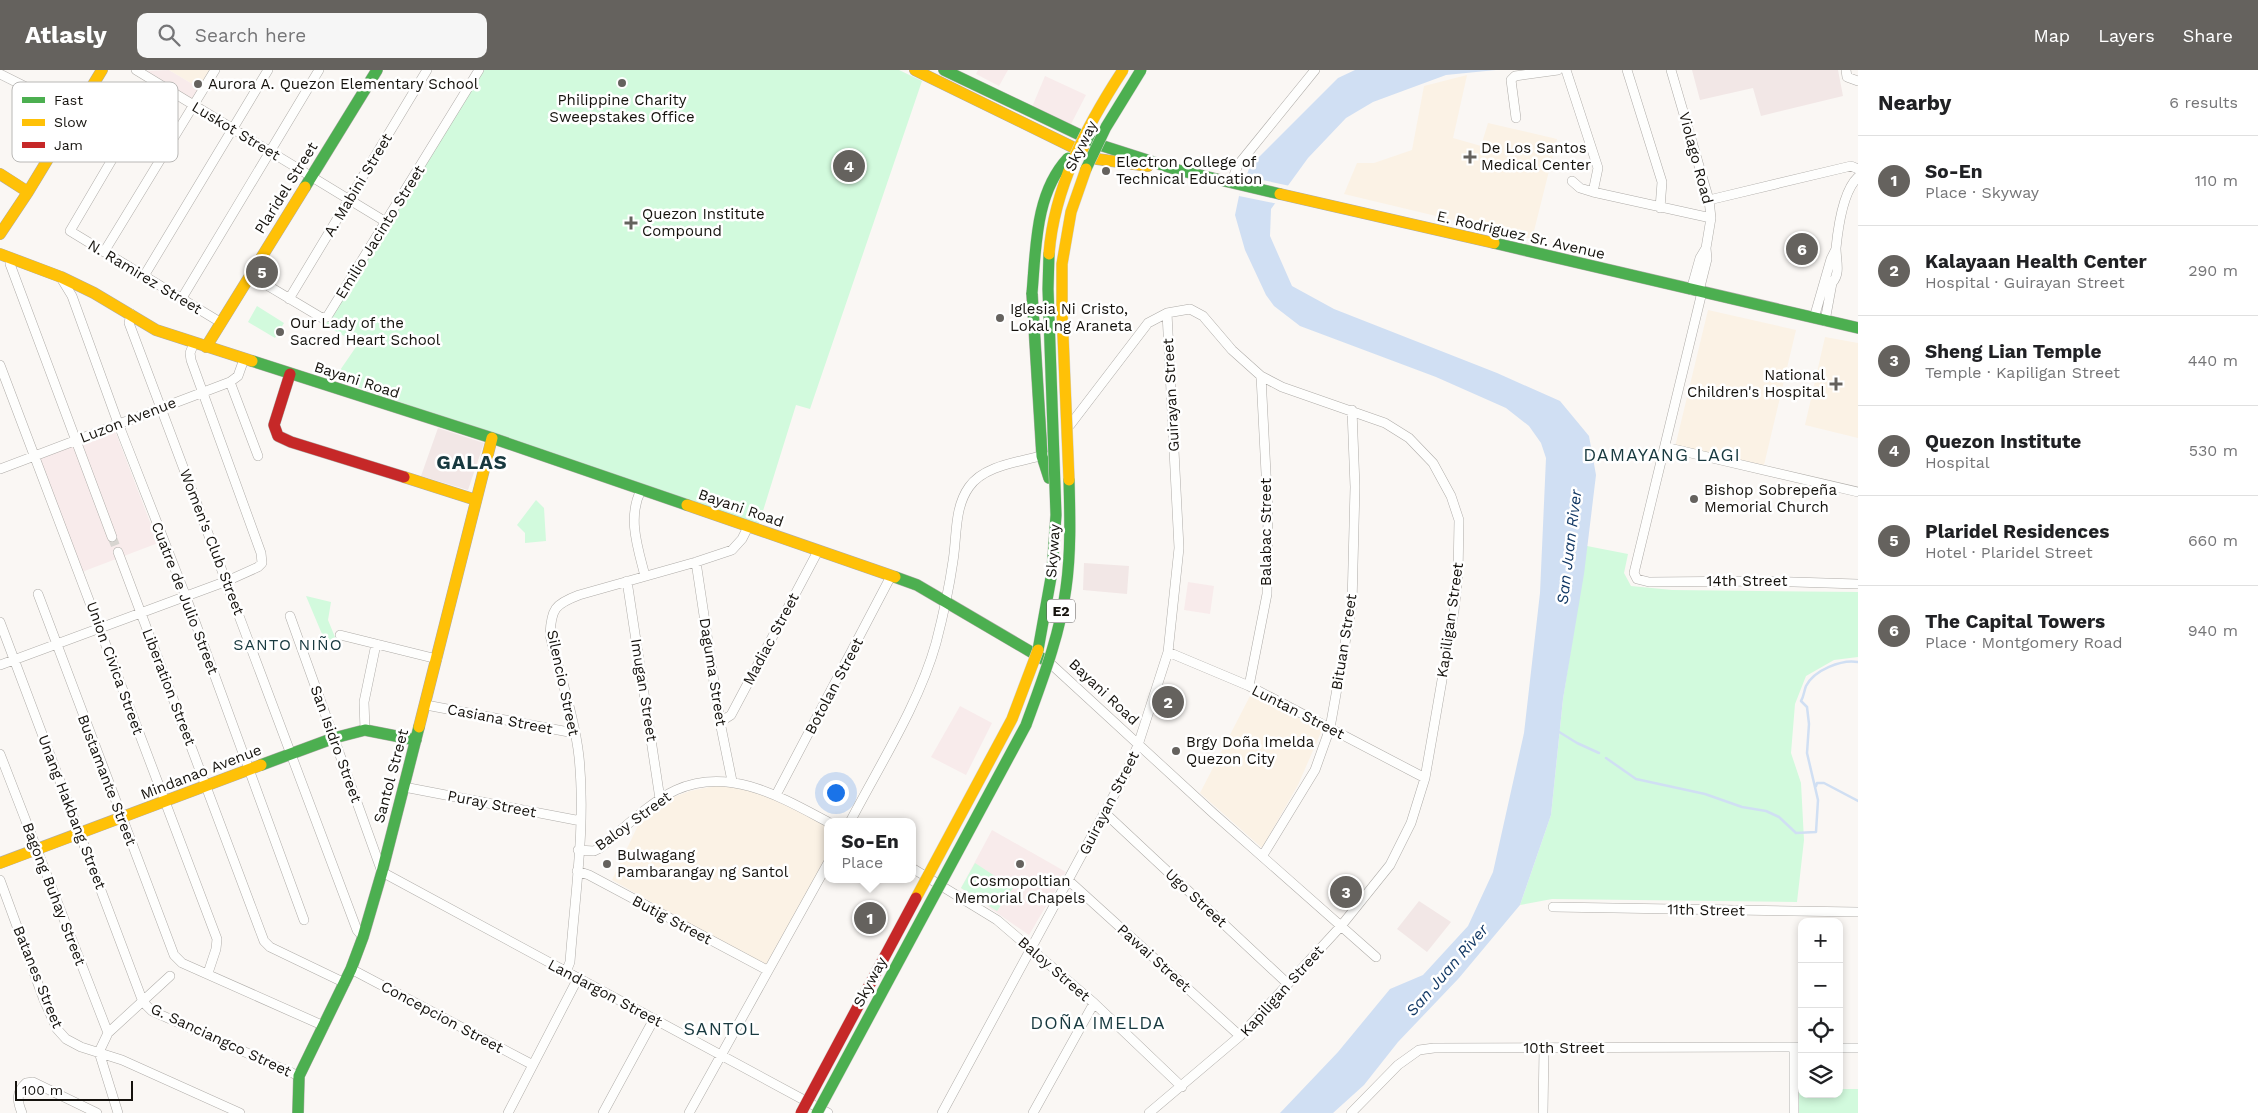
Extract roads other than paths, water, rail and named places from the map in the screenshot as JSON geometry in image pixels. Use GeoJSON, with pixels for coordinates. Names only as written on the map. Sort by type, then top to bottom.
{"type":"FeatureCollection","features":[{"type":"Feature","properties":{"kind":"main road"},"geometry":{"type":"LineString","coordinates":[[95,82],[102,70]]}},
{"type":"Feature","properties":{"kind":"main road","name":"Plaridel Street"},"geometry":{"type":"LineString","coordinates":[[206,347],[376,70]]}},
{"type":"Feature","properties":{"kind":"main road","name":"E. Rodriguez Sr. Avenue"},"geometry":{"type":"LineString","coordinates":[[915,70],[1096,159],[1178,170]]}},
{"type":"Feature","properties":{"kind":"main road","name":"E. Rodriguez Sr. Avenue"},"geometry":{"type":"LineString","coordinates":[[944,70],[1103,146],[1178,170],[1858,328]]}},
{"type":"Feature","properties":{"kind":"main road","name":"Skyway"},"geometry":{"type":"LineString","coordinates":[[802,1113],[1012,719],[1037,653],[1052,572],[1056,515],[1047,268],[1051,231],[1066,179],[1108,92],[1123,70]]}},
{"type":"Feature","properties":{"kind":"main road","name":"Skyway"},"geometry":{"type":"LineString","coordinates":[[817,1113],[1026,725],[1050,661],[1068,571],[1070,515],[1061,297],[1066,233],[1081,182],[1121,100],[1141,70]]}},
{"type":"Feature","properties":{"kind":"main road"},"geometry":{"type":"LineString","coordinates":[[1049,478],[1046,455],[1041,443],[1032,293],[1038,229],[1054,176],[1091,127]]}},
{"type":"Feature","properties":{"kind":"main road"},"geometry":{"type":"LineString","coordinates":[[0,234],[46,162]]}},
{"type":"Feature","properties":{"kind":"main road"},"geometry":{"type":"LineString","coordinates":[[0,174],[28,192]]}},
{"type":"Feature","properties":{"kind":"main road","name":"Bayani Road"},"geometry":{"type":"LineString","coordinates":[[5,256],[94,293],[156,330],[492,438],[917,585],[1052,665]]}},
{"type":"Feature","properties":{"kind":"main road"},"geometry":{"type":"LineString","coordinates":[[290,374],[274,425],[278,436],[476,500]]}},
{"type":"Feature","properties":{"kind":"main road","name":"Santol Street"},"geometry":{"type":"LineString","coordinates":[[298,1113],[299,1076],[351,969],[363,937],[382,872],[426,705],[492,438]]}},
{"type":"Feature","properties":{"kind":"main road","name":"Mindanao Avenue"},"geometry":{"type":"LineString","coordinates":[[0,863],[334,738],[365,730],[416,740]]}},
{"type":"Feature","properties":{"kind":"main road"},"geometry":{"type":"LineString","coordinates":[[828,1113],[856,1061],[920,919]]}},
{"type":"Feature","properties":{"kind":"street","name":"Luskot Street"},"geometry":{"type":"LineString","coordinates":[[136,70],[155,82]]}},
{"type":"Feature","properties":{"kind":"street"},"geometry":{"type":"LineString","coordinates":[[178,130],[215,70]]}},
{"type":"Feature","properties":{"kind":"street"},"geometry":{"type":"LineString","coordinates":[[144,276],[268,70]]}},
{"type":"Feature","properties":{"kind":"street"},"geometry":{"type":"LineString","coordinates":[[182,298],[319,70]]}},
{"type":"Feature","properties":{"kind":"street","name":"A. Mabini Street"},"geometry":{"type":"LineString","coordinates":[[289,299],[427,70]]}},
{"type":"Feature","properties":{"kind":"street","name":"Emilio Jacinto Street"},"geometry":{"type":"LineString","coordinates":[[250,275],[322,318],[327,318],[479,70]]}},
{"type":"Feature","properties":{"kind":"street"},"geometry":{"type":"LineString","coordinates":[[1236,184],[1235,171],[1315,70]]}},
{"type":"Feature","properties":{"kind":"street"},"geometry":{"type":"LineString","coordinates":[[1516,118],[1511,80],[1515,76],[1558,70]]}},
{"type":"Feature","properties":{"kind":"street"},"geometry":{"type":"LineString","coordinates":[[1566,70],[1598,168],[1593,192]]}},
{"type":"Feature","properties":{"kind":"street"},"geometry":{"type":"LineString","coordinates":[[1627,70],[1662,182],[1660,208]]}},
{"type":"Feature","properties":{"kind":"street","name":"Violago Road"},"geometry":{"type":"LineString","coordinates":[[1637,579],[1634,573],[1665,447],[1697,291],[1708,260],[1706,248],[1711,218],[1709,200],[1671,70]]}},
{"type":"Feature","properties":{"kind":"street"},"geometry":{"type":"LineString","coordinates":[[1846,70],[1847,76],[1858,81]]}},
{"type":"Feature","properties":{"kind":"street"},"geometry":{"type":"LineString","coordinates":[[0,74],[16,82]]}},
{"type":"Feature","properties":{"kind":"street","name":"Luskot Street"},"geometry":{"type":"LineString","coordinates":[[178,96],[386,222]]}},
{"type":"Feature","properties":{"kind":"street","name":"N. Ramirez Street"},"geometry":{"type":"LineString","coordinates":[[111,162],[70,231],[220,322]]}},
{"type":"Feature","properties":{"kind":"street"},"geometry":{"type":"LineString","coordinates":[[104,252],[158,162]]}},
{"type":"Feature","properties":{"kind":"street"},"geometry":{"type":"LineString","coordinates":[[1709,200],[1777,182],[1851,166],[1858,169]]}},
{"type":"Feature","properties":{"kind":"street"},"geometry":{"type":"LineString","coordinates":[[1819,319],[1827,290],[1831,259],[1836,249],[1845,196],[1858,177]]}},
{"type":"Feature","properties":{"kind":"street"},"geometry":{"type":"LineString","coordinates":[[1572,181],[1580,188],[1593,192],[1711,218]]}},
{"type":"Feature","properties":{"kind":"street"},"geometry":{"type":"LineString","coordinates":[[5,256],[10,264],[112,536]]}},
{"type":"Feature","properties":{"kind":"street","name":"Cuatre de Julio Street"},"geometry":{"type":"LineString","coordinates":[[61,278],[72,296],[118,423],[186,597],[304,920]]}},
{"type":"Feature","properties":{"kind":"street","name":"Kapiligan Street"},"geometry":{"type":"LineString","coordinates":[[1070,425],[1148,323],[1168,313],[1190,309],[1195,310],[1232,350],[1261,376],[1282,387],[1352,410],[1397,429],[1423,452],[1443,481],[1458,520],[1458,576],[1454,611],[1425,778],[1410,823],[1390,865],[1341,926],[1240,1036],[1149,1113]]}},
{"type":"Feature","properties":{"kind":"street","name":"Guirayan Street"},"geometry":{"type":"LineString","coordinates":[[942,1113],[1030,947],[1105,813],[1138,745],[1168,652],[1179,548],[1168,313]]}},
{"type":"Feature","properties":{"kind":"street","name":"Women's Club Street"},"geometry":{"type":"LineString","coordinates":[[131,314],[129,323],[357,930],[363,937]]}},
{"type":"Feature","properties":{"kind":"street"},"geometry":{"type":"LineString","coordinates":[[0,665],[186,597],[258,567],[262,563],[261,553],[191,360],[190,352],[194,343]]}},
{"type":"Feature","properties":{"kind":"street"},"geometry":{"type":"LineString","coordinates":[[244,359],[238,376],[230,382],[258,456]]}},
{"type":"Feature","properties":{"kind":"street","name":"Union Civica Street"},"geometry":{"type":"LineString","coordinates":[[0,365],[217,939],[216,949],[208,973]]}},
{"type":"Feature","properties":{"kind":"street","name":"Balabac Street"},"geometry":{"type":"LineString","coordinates":[[1249,686],[1267,594],[1268,512],[1261,376]]}},
{"type":"Feature","properties":{"kind":"street","name":"Luzon Avenue"},"geometry":{"type":"LineString","coordinates":[[0,469],[230,382]]}},
{"type":"Feature","properties":{"kind":"street","name":"Bituan Street"},"geometry":{"type":"LineString","coordinates":[[1263,855],[1315,770],[1330,728],[1352,604],[1355,487],[1352,410]]}},
{"type":"Feature","properties":{"kind":"street"},"geometry":{"type":"LineString","coordinates":[[1665,447],[1858,492]]}},
{"type":"Feature","properties":{"kind":"street"},"geometry":{"type":"LineString","coordinates":[[852,818],[919,689],[935,645],[946,602],[957,519],[962,499],[967,489],[978,477],[988,471],[1046,455]]}},
{"type":"Feature","properties":{"kind":"street"},"geometry":{"type":"LineString","coordinates":[[641,490],[634,508],[633,522],[645,576]]}},
{"type":"Feature","properties":{"kind":"street","name":"Silencio Street"},"geometry":{"type":"LineString","coordinates":[[566,972],[570,962],[581,821],[579,755],[550,635],[550,618],[557,606],[563,602],[732,550],[742,539],[748,527]]}},
{"type":"Feature","properties":{"kind":"street","name":"Madiac Street"},"geometry":{"type":"LineString","coordinates":[[720,722],[731,715],[818,551]]}},
{"type":"Feature","properties":{"kind":"street","name":"Liberation Street"},"geometry":{"type":"LineString","coordinates":[[119,555],[262,936],[270,947],[345,983]]}},
{"type":"Feature","properties":{"kind":"street","name":"Daguma Street"},"geometry":{"type":"LineString","coordinates":[[696,562],[720,722],[732,781]]}},
{"type":"Feature","properties":{"kind":"street","name":"Botolan Street"},"geometry":{"type":"LineString","coordinates":[[776,795],[891,576]]}},
{"type":"Feature","properties":{"kind":"street","name":"14th Street"},"geometry":{"type":"LineString","coordinates":[[1637,579],[1649,582],[1765,581],[1858,584]]}},
{"type":"Feature","properties":{"kind":"street","name":"Imugan Street"},"geometry":{"type":"LineString","coordinates":[[627,581],[660,799]]}},
{"type":"Feature","properties":{"kind":"street","name":"Bustamante Street"},"geometry":{"type":"LineString","coordinates":[[38,594],[55,644],[174,955],[182,962],[208,973]]}},
{"type":"Feature","properties":{"kind":"street","name":"San Isidro Street"},"geometry":{"type":"LineString","coordinates":[[290,616],[382,872]]}},
{"type":"Feature","properties":{"kind":"street","name":"Unang Hakbang Street"},"geometry":{"type":"LineString","coordinates":[[0,622],[143,1002]]}},
{"type":"Feature","properties":{"kind":"street"},"geometry":{"type":"LineString","coordinates":[[340,635],[437,659]]}},
{"type":"Feature","properties":{"kind":"street"},"geometry":{"type":"LineString","coordinates":[[365,730],[364,702],[376,644]]}},
{"type":"Feature","properties":{"kind":"street","name":"Luntan Street"},"geometry":{"type":"LineString","coordinates":[[1168,652],[1249,686],[1425,778]]}},
{"type":"Feature","properties":{"kind":"street","name":"Bayani Road"},"geometry":{"type":"LineString","coordinates":[[1052,665],[1138,745],[1376,957]]}},
{"type":"Feature","properties":{"kind":"street","name":"Casiana Street"},"geometry":{"type":"LineString","coordinates":[[426,705],[574,733]]}},
{"type":"Feature","properties":{"kind":"street","name":"Bagong Buhay Street"},"geometry":{"type":"LineString","coordinates":[[0,754],[108,1033]]}},
{"type":"Feature","properties":{"kind":"street","name":"Baloy Street"},"geometry":{"type":"LineString","coordinates":[[578,850],[600,848],[660,799],[688,786],[707,781],[732,781],[776,795],[824,820]]}},
{"type":"Feature","properties":{"kind":"street","name":"Puray Street"},"geometry":{"type":"LineString","coordinates":[[404,787],[581,821]]}},
{"type":"Feature","properties":{"kind":"street","name":"Ugo Street"},"geometry":{"type":"LineString","coordinates":[[1105,813],[1288,984]]}},
{"type":"Feature","properties":{"kind":"street"},"geometry":{"type":"LineString","coordinates":[[689,1113],[824,870]]}},
{"type":"Feature","properties":{"kind":"street","name":"Baloy Street"},"geometry":{"type":"LineString","coordinates":[[916,870],[997,920],[1094,1003],[1182,1087]]}},
{"type":"Feature","properties":{"kind":"street","name":"Butig Street"},"geometry":{"type":"LineString","coordinates":[[577,871],[589,875],[767,970]]}},
{"type":"Feature","properties":{"kind":"street","name":"Landargon Street"},"geometry":{"type":"LineString","coordinates":[[382,872],[828,1113]]}},
{"type":"Feature","properties":{"kind":"street","name":"Batanes Street"},"geometry":{"type":"LineString","coordinates":[[0,880],[44,1000],[57,1029],[66,1039],[73,1044],[122,1060],[240,1113]]}},
{"type":"Feature","properties":{"kind":"street","name":"Pawai Street"},"geometry":{"type":"LineString","coordinates":[[1068,880],[1240,1036]]}},
{"type":"Feature","properties":{"kind":"street","name":"11th Street"},"geometry":{"type":"LineString","coordinates":[[1553,907],[1858,912]]}},
{"type":"Feature","properties":{"kind":"street","name":"Concepcion Street"},"geometry":{"type":"LineString","coordinates":[[351,969],[533,1065]]}},
{"type":"Feature","properties":{"kind":"street"},"geometry":{"type":"LineString","coordinates":[[208,973],[324,1026]]}},
{"type":"Feature","properties":{"kind":"street"},"geometry":{"type":"LineString","coordinates":[[118,1113],[99,1052],[108,1033],[170,976]]}},
{"type":"Feature","properties":{"kind":"street"},"geometry":{"type":"LineString","coordinates":[[508,1113],[578,978]]}},
{"type":"Feature","properties":{"kind":"street","name":"G. Sanciangco Street"},"geometry":{"type":"LineString","coordinates":[[143,1002],[152,1011],[299,1076]]}},
{"type":"Feature","properties":{"kind":"street"},"geometry":{"type":"LineString","coordinates":[[1033,1113],[1094,1003]]}},
{"type":"Feature","properties":{"kind":"street"},"geometry":{"type":"LineString","coordinates":[[603,1113],[654,1019]]}},
{"type":"Feature","properties":{"kind":"street"},"geometry":{"type":"LineString","coordinates":[[1794,1113],[1798,1047]]}},
{"type":"Feature","properties":{"kind":"street","name":"10th Street"},"geometry":{"type":"LineString","coordinates":[[1351,1113],[1398,1065],[1419,1050],[1434,1048],[1798,1047]]}},
{"type":"Feature","properties":{"kind":"street"},"geometry":{"type":"LineString","coordinates":[[1543,1113],[1544,1048]]}},
{"type":"Feature","properties":{"kind":"street"},"geometry":{"type":"LineString","coordinates":[[1843,1048],[1858,1048]]}},
{"type":"Feature","properties":{"kind":"street"},"geometry":{"type":"LineString","coordinates":[[22,1113],[18,1101],[19,1091],[26,1083],[33,1082],[96,1113]]}},
{"type":"Feature","properties":{"kind":"water","name":"San Juan River"},"geometry":{"type":"Polygon","coordinates":[[[1355,70],[1496,70],[1446,75],[1373,102],[1346,118],[1308,158],[1271,209],[1270,236],[1292,286],[1334,309],[1497,373],[1560,401],[1589,436],[1596,475],[1584,574],[1563,699],[1551,815],[1520,905],[1459,978],[1398,1042],[1364,1085],[1333,1113],[1280,1113],[1338,1052],[1390,989],[1423,975],[1468,926],[1493,872],[1524,733],[1540,593],[1546,458],[1541,443],[1529,426],[1506,408],[1436,377],[1300,326],[1274,306],[1266,295],[1245,250],[1235,215],[1239,196],[1250,166],[1338,78],[1355,70]]]}},
{"type":"Feature","properties":{"kind":"waterway"},"geometry":{"type":"LineString","coordinates":[[1606,758],[1636,779],[1705,794],[1742,807],[1766,811],[1779,817],[1796,833],[1816,832],[1818,800],[1807,753],[1809,724],[1807,707],[1801,701],[1806,686],[1815,675],[1837,664],[1858,662]]}},
{"type":"Feature","properties":{"kind":"waterway"},"geometry":{"type":"LineString","coordinates":[[1556,730],[1577,743],[1599,753]]}},
{"type":"Feature","properties":{"kind":"waterway"},"geometry":{"type":"LineString","coordinates":[[1816,786],[1817,783],[1824,783],[1858,801]]}},
{"type":"Feature","properties":{"kind":"tunnel"},"geometry":{"type":"LineString","coordinates":[[112,537],[118,552]]}},
{"type":"Feature","properties":{"kind":"place","name":"Philippine Charity Sweepstakes Office"},"geometry":{"type":"Point","coordinates":[622,83]}},
{"type":"Feature","properties":{"kind":"place","name":"Aurora A. Quezon Elementary School"},"geometry":{"type":"Point","coordinates":[198,84]}},
{"type":"Feature","properties":{"kind":"place","name":"De Los Santos Medical Center"},"geometry":{"type":"Point","coordinates":[1470,157]}},
{"type":"Feature","properties":{"kind":"place","name":"Quezon Institute"},"geometry":{"type":"Point","coordinates":[849,166]}},
{"type":"Feature","properties":{"kind":"place","name":"Electron College of Technical Education"},"geometry":{"type":"Point","coordinates":[1106,171]}},
{"type":"Feature","properties":{"kind":"place","name":"Quezon Institute Compound"},"geometry":{"type":"Point","coordinates":[631,223]}},
{"type":"Feature","properties":{"kind":"place","name":"The Capital Towers"},"geometry":{"type":"Point","coordinates":[1802,249]}},
{"type":"Feature","properties":{"kind":"place","name":"Plaridel Residences"},"geometry":{"type":"Point","coordinates":[262,272]}},
{"type":"Feature","properties":{"kind":"place","name":"Iglesia Ni Cristo, Lokal ng Araneta"},"geometry":{"type":"Point","coordinates":[1000,318]}},
{"type":"Feature","properties":{"kind":"place","name":"Our Lady of the Sacred Heart School"},"geometry":{"type":"Point","coordinates":[280,332]}},
{"type":"Feature","properties":{"kind":"place","name":"National Children's Hospital"},"geometry":{"type":"Point","coordinates":[1836,384]}},
{"type":"Feature","properties":{"kind":"place","name":"Bishop Sobrepeña Memorial Church"},"geometry":{"type":"Point","coordinates":[1694,499]}},
{"type":"Feature","properties":{"kind":"place","name":"Kalayaan Health Center"},"geometry":{"type":"Point","coordinates":[1168,702]}},
{"type":"Feature","properties":{"kind":"place","name":"Brgy Doña Imelda Quezon City"},"geometry":{"type":"Point","coordinates":[1176,751]}},
{"type":"Feature","properties":{"kind":"place","name":"Bulwagang Pambarangay ng Santol"},"geometry":{"type":"Point","coordinates":[607,864]}},
{"type":"Feature","properties":{"kind":"place","name":"Cosmopoltian Memorial Chapels"},"geometry":{"type":"Point","coordinates":[1020,864]}},
{"type":"Feature","properties":{"kind":"place","name":"Sheng Lian Temple"},"geometry":{"type":"Point","coordinates":[1346,892]}},
{"type":"Feature","properties":{"kind":"place","name":"So-En"},"geometry":{"type":"Point","coordinates":[870,918]}},
{"type":"Feature","properties":{"kind":"district","name":"DAMAYANG LAGI"},"geometry":{"type":"Point","coordinates":[1662,454]}},
{"type":"Feature","properties":{"kind":"district","name":"GALAS"},"geometry":{"type":"Point","coordinates":[472,462]}},
{"type":"Feature","properties":{"kind":"district","name":"SANTO NIÑO"},"geometry":{"type":"Point","coordinates":[288,644]}},
{"type":"Feature","properties":{"kind":"district","name":"DOÑA IMELDA"},"geometry":{"type":"Point","coordinates":[1098,1022]}},
{"type":"Feature","properties":{"kind":"district","name":"SANTOL"},"geometry":{"type":"Point","coordinates":[722,1028]}}]}
